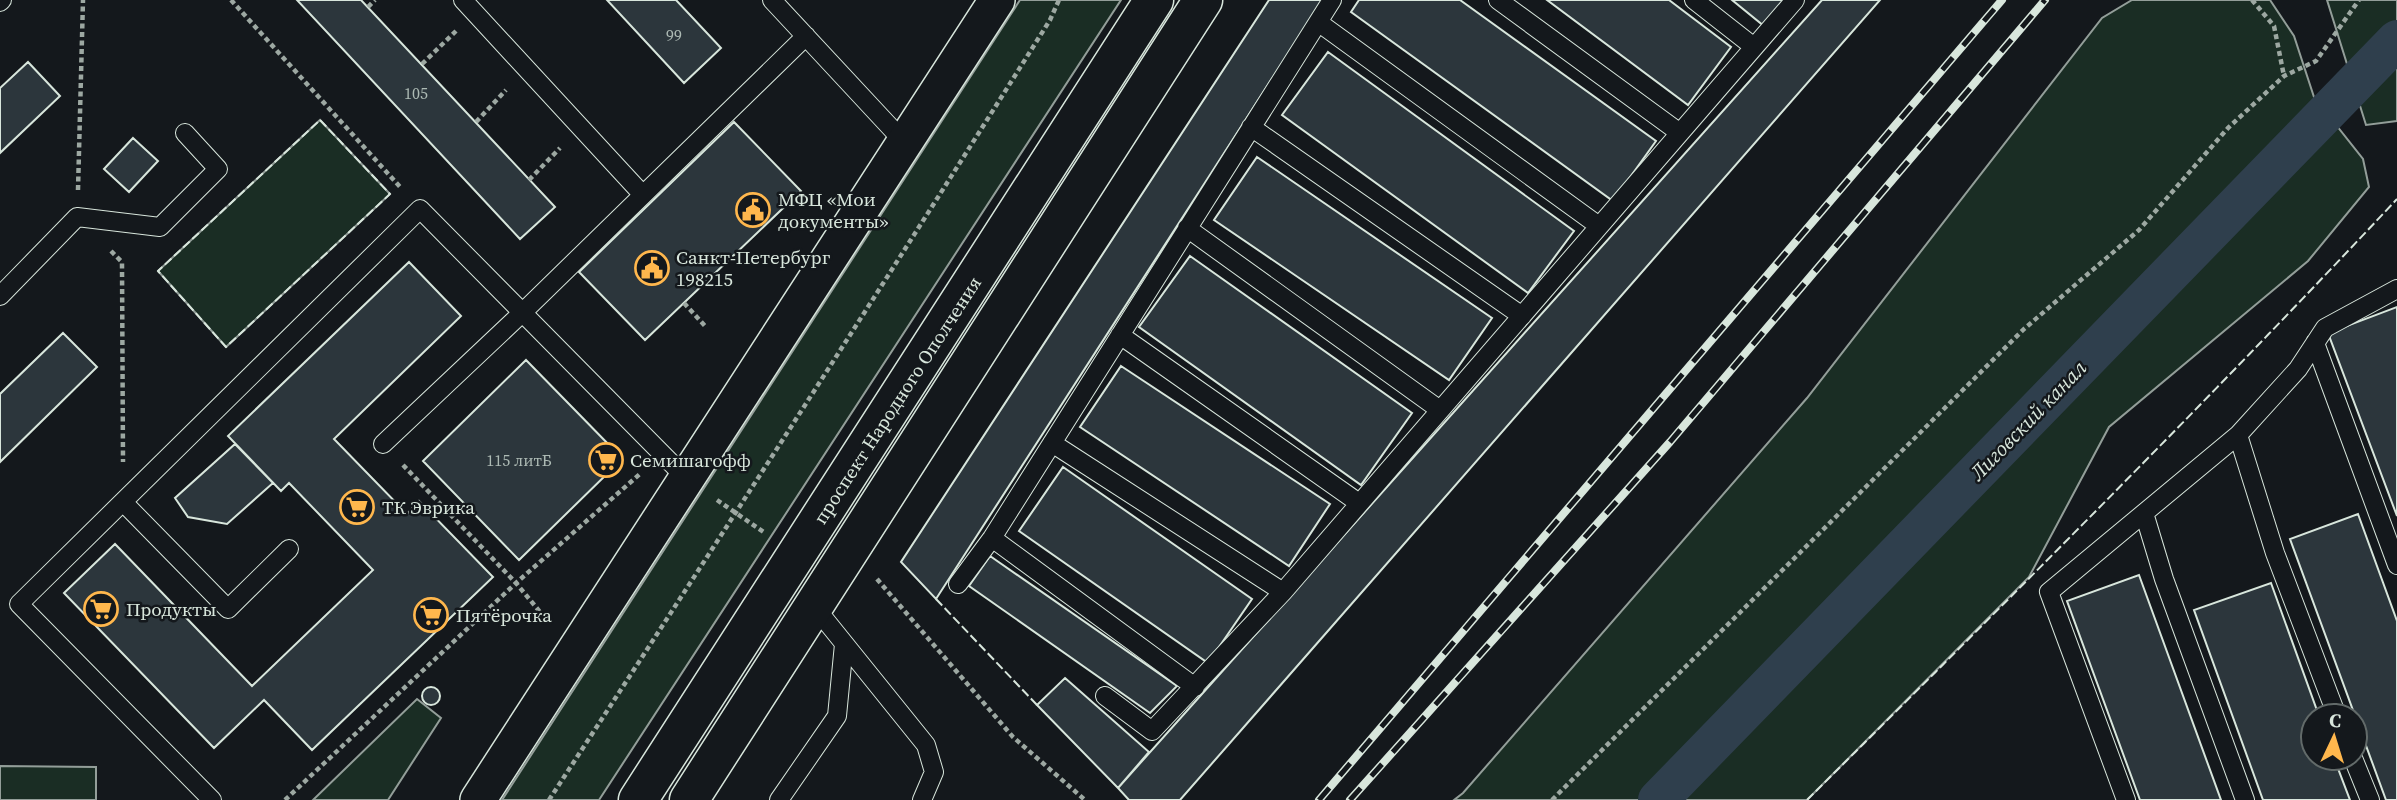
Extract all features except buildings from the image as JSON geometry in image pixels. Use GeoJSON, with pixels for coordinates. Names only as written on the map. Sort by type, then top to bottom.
{"type":"FeatureCollection","features":[{"type":"Feature","properties":{"kind":"main road","name":"проспект Народного Ополчения"},"geometry":{"type":"LineString","coordinates":[[638,800],[1154,0]]}},
{"type":"Feature","properties":{"kind":"main road","name":"проспект Народного Ополчения"},"geometry":{"type":"LineString","coordinates":[[689,800],[1203,0]]}},
{"type":"Feature","properties":{"kind":"street"},"geometry":{"type":"LineString","coordinates":[[478,800],[674,466],[905,143],[997,0]]}},
{"type":"Feature","properties":{"kind":"lane"},"geometry":{"type":"LineString","coordinates":[[772,0],[905,143]]}},
{"type":"Feature","properties":{"kind":"lane"},"geometry":{"type":"LineString","coordinates":[[958,584],[992,538],[1332,0]]}},
{"type":"Feature","properties":{"kind":"lane"},"geometry":{"type":"LineString","coordinates":[[1498,0],[1680,133]]}},
{"type":"Feature","properties":{"kind":"lane"},"geometry":{"type":"LineString","coordinates":[[1694,0],[1755,47]]}},
{"type":"Feature","properties":{"kind":"lane"},"geometry":{"type":"LineString","coordinates":[[1105,696],[1152,731],[1283,592],[1795,0]]}},
{"type":"Feature","properties":{"kind":"lane"},"geometry":{"type":"LineString","coordinates":[[469,6],[643,195]]}},
{"type":"Feature","properties":{"kind":"lane"},"geometry":{"type":"LineString","coordinates":[[1318,22],[1600,226]]}},
{"type":"Feature","properties":{"kind":"lane"},"geometry":{"type":"LineString","coordinates":[[383,444],[523,312],[806,36]]}},
{"type":"Feature","properties":{"kind":"lane"},"geometry":{"type":"LineString","coordinates":[[1251,127],[1522,316]]}},
{"type":"Feature","properties":{"kind":"lane"},"geometry":{"type":"LineString","coordinates":[[0,296],[77,217],[160,227],[219,169],[185,133]]}},
{"type":"Feature","properties":{"kind":"lane"},"geometry":{"type":"LineString","coordinates":[[212,800],[19,604],[420,209],[674,466]]}},
{"type":"Feature","properties":{"kind":"lane"},"geometry":{"type":"LineString","coordinates":[[1187,228],[1440,410]]}},
{"type":"Feature","properties":{"kind":"lane"},"geometry":{"type":"LineString","coordinates":[[2126,800],[2049,592],[2238,435],[2298,369],[2325,328],[2397,289]]}},
{"type":"Feature","properties":{"kind":"lane"},"geometry":{"type":"LineString","coordinates":[[1120,335],[1359,503]]}},
{"type":"Feature","properties":{"kind":"lane"},"geometry":{"type":"LineString","coordinates":[[2315,343],[2397,565]]}},
{"type":"Feature","properties":{"kind":"lane"},"geometry":{"type":"LineString","coordinates":[[2238,435],[2275,553],[2332,702]]}},
{"type":"Feature","properties":{"kind":"lane"},"geometry":{"type":"LineString","coordinates":[[1052,443],[1283,592]]}},
{"type":"Feature","properties":{"kind":"lane"},"geometry":{"type":"LineString","coordinates":[[123,502],[228,608],[289,550]]}},
{"type":"Feature","properties":{"kind":"lane"},"geometry":{"type":"LineString","coordinates":[[2144,513],[2164,579],[2245,800]]}},
{"type":"Feature","properties":{"kind":"lane"},"geometry":{"type":"LineString","coordinates":[[992,538],[1195,687]]}},
{"type":"Feature","properties":{"kind":"lane"},"geometry":{"type":"LineString","coordinates":[[814,606],[926,745],[934,772],[922,800]]}},
{"type":"Feature","properties":{"kind":"lane"},"geometry":{"type":"LineString","coordinates":[[779,800],[837,716],[844,644]]}},
{"type":"Feature","properties":{"kind":"lane"},"geometry":{"type":"LineString","coordinates":[[2359,772],[2370,800]]}},
{"type":"Feature","properties":{"kind":"path"},"geometry":{"type":"LineString","coordinates":[[77,217],[83,0]]}},
{"type":"Feature","properties":{"kind":"path"},"geometry":{"type":"LineString","coordinates":[[232,0],[420,209]]}},
{"type":"Feature","properties":{"kind":"path"},"geometry":{"type":"LineString","coordinates":[[368,7],[375,0]]}},
{"type":"Feature","properties":{"kind":"path"},"geometry":{"type":"LineString","coordinates":[[548,800],[736,513],[1050,20],[1059,0]]}},
{"type":"Feature","properties":{"kind":"path"},"geometry":{"type":"LineString","coordinates":[[2252,0],[2274,26],[2284,76]]}},
{"type":"Feature","properties":{"kind":"path"},"geometry":{"type":"LineString","coordinates":[[1552,800],[2024,329],[2139,230],[2228,128],[2284,76],[2316,61],[2358,0]]}},
{"type":"Feature","properties":{"kind":"path"},"geometry":{"type":"LineString","coordinates":[[422,64],[469,6]]}},
{"type":"Feature","properties":{"kind":"path"},"geometry":{"type":"LineString","coordinates":[[475,122],[526,69]]}},
{"type":"Feature","properties":{"kind":"path"},"geometry":{"type":"LineString","coordinates":[[529,180],[580,127]]}},
{"type":"Feature","properties":{"kind":"path"},"geometry":{"type":"LineString","coordinates":[[122,262],[123,502]]}},
{"type":"Feature","properties":{"kind":"path"},"geometry":{"type":"LineString","coordinates":[[684,303],[705,326]]}},
{"type":"Feature","properties":{"kind":"path"},"geometry":{"type":"LineString","coordinates":[[285,800],[516,583],[674,466],[771,537]]}},
{"type":"Feature","properties":{"kind":"path"},"geometry":{"type":"LineString","coordinates":[[410,473],[516,583],[545,618]]}},
{"type":"Feature","properties":{"kind":"path"},"geometry":{"type":"LineString","coordinates":[[876,578],[1013,737],[1084,800]]}},
{"type":"Feature","properties":{"kind":"green space"},"geometry":{"type":"Polygon","coordinates":[[[1020,0],[1121,0],[599,800],[502,800],[1020,0]]]}},
{"type":"Feature","properties":{"kind":"green space"},"geometry":{"type":"Polygon","coordinates":[[[2132,0],[2270,0],[2294,36],[2314,97],[2363,159],[2369,187],[2308,261],[2109,427],[2029,577],[1807,800],[1454,800],[1463,793],[1807,398],[2102,18],[2132,0]]]}},
{"type":"Feature","properties":{"kind":"green space"},"geometry":{"type":"Polygon","coordinates":[[[2327,0],[2397,0],[2397,121],[2366,125],[2327,0]]]}},
{"type":"Feature","properties":{"kind":"green space"},"geometry":{"type":"Polygon","coordinates":[[[320,120],[390,194],[226,347],[158,271],[320,120]]]}},
{"type":"Feature","properties":{"kind":"green space"},"geometry":{"type":"Polygon","coordinates":[[[417,699],[441,718],[388,800],[313,800],[417,699]]]}},
{"type":"Feature","properties":{"kind":"green space"},"geometry":{"type":"Polygon","coordinates":[[[0,766],[96,767],[96,800],[0,800],[0,766]]]}},
{"type":"Feature","properties":{"kind":"waterway","name":"Лиговский канал"},"geometry":{"type":"LineString","coordinates":[[1658,800],[2397,40]]}},
{"type":"Feature","properties":{"kind":"railway"},"geometry":{"type":"LineString","coordinates":[[1319,800],[2002,0]]}},
{"type":"Feature","properties":{"kind":"railway"},"geometry":{"type":"LineString","coordinates":[[1350,800],[1670,442],[2045,0]]}},
{"type":"Feature","properties":{"kind":"fence"},"geometry":{"type":"LineString","coordinates":[[320,120],[390,194],[226,347],[158,271],[320,120]]}},
{"type":"Feature","properties":{"kind":"fence"},"geometry":{"type":"LineString","coordinates":[[1807,800],[2031,577],[2397,199]]}},
{"type":"Feature","properties":{"kind":"fence"},"geometry":{"type":"LineString","coordinates":[[936,599],[1037,705]]}},
{"type":"Feature","properties":{"kind":"place","name":"МФЦ «Мои документы»"},"geometry":{"type":"Point","coordinates":[753,210]}},
{"type":"Feature","properties":{"kind":"place","name":"Санкт-Петербург 198215"},"geometry":{"type":"Point","coordinates":[652,268]}},
{"type":"Feature","properties":{"kind":"place","name":"Семишагофф"},"geometry":{"type":"Point","coordinates":[606,460]}},
{"type":"Feature","properties":{"kind":"place","name":"ТК Эврика"},"geometry":{"type":"Point","coordinates":[357,507]}},
{"type":"Feature","properties":{"kind":"place","name":"Продукты"},"geometry":{"type":"Point","coordinates":[101,609]}},
{"type":"Feature","properties":{"kind":"place","name":"Пятёрочка"},"geometry":{"type":"Point","coordinates":[431,615]}}]}
